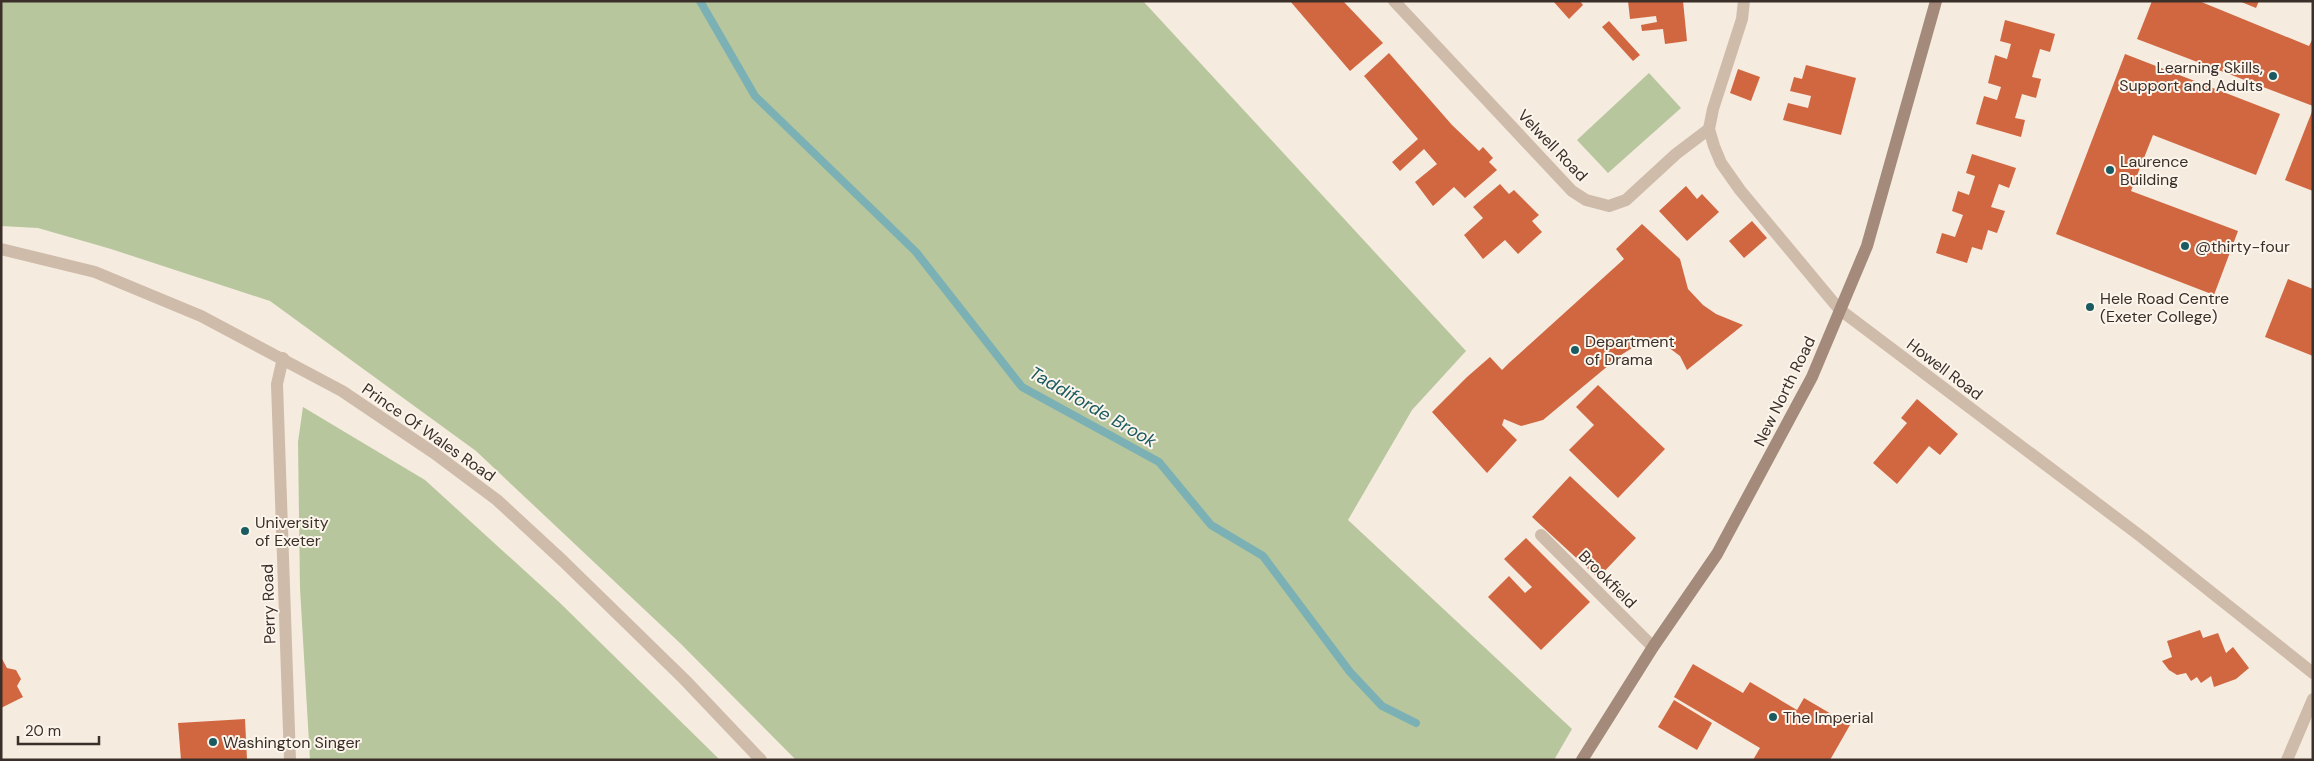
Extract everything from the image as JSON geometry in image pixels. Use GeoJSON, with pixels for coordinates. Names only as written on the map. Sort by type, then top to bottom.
{"type":"FeatureCollection","features":[{"type":"Feature","properties":{"kind":"main road","name":"New North Road"},"geometry":{"type":"LineString","coordinates":[[1582,760],[1653,647],[1716,554],[1812,377],[1867,246],[1936,1]]}},
{"type":"Feature","properties":{"kind":"street","name":"Velwell Road"},"geometry":{"type":"LineString","coordinates":[[1394,1],[1572,191],[1594,204],[1609,206],[1626,200],[1676,154],[1709,129]]}},
{"type":"Feature","properties":{"kind":"street","name":"Howell Road"},"geometry":{"type":"LineString","coordinates":[[1744,1],[1742,19],[1714,102],[1709,129],[1721,163],[1740,190],[1839,309],[2142,538],[2313,673]]}},
{"type":"Feature","properties":{"kind":"street","name":"Prince Of Wales Road"},"geometry":{"type":"LineString","coordinates":[[1,249],[95,272],[201,316],[283,358],[349,396],[434,453],[497,500],[563,561],[685,680],[761,760]]}},
{"type":"Feature","properties":{"kind":"street","name":"Perry Road"},"geometry":{"type":"LineString","coordinates":[[283,358],[277,384],[290,760]]}},
{"type":"Feature","properties":{"kind":"street","name":"Brookfield"},"geometry":{"type":"LineString","coordinates":[[1541,535],[1653,647]]}},
{"type":"Feature","properties":{"kind":"street"},"geometry":{"type":"LineString","coordinates":[[2287,760],[2313,699]]}},
{"type":"Feature","properties":{"kind":"green space"},"geometry":{"type":"Polygon","coordinates":[[[1,1],[1143,1],[1466,351],[1412,410],[1348,520],[1572,729],[1554,760],[796,760],[681,644],[476,451],[270,301],[111,249],[38,228],[1,226],[1,1]]]}},
{"type":"Feature","properties":{"kind":"green space"},"geometry":{"type":"Polygon","coordinates":[[[1649,73],[1681,108],[1608,173],[1577,140],[1649,73]]]}},
{"type":"Feature","properties":{"kind":"green space"},"geometry":{"type":"Polygon","coordinates":[[[303,407],[425,480],[559,602],[720,760],[310,760],[300,588],[298,442],[303,407]]]}},
{"type":"Feature","properties":{"kind":"building"},"geometry":{"type":"Polygon","coordinates":[[[1290,1],[1343,1],[1383,43],[1350,71],[1290,1]]]}},
{"type":"Feature","properties":{"kind":"building"},"geometry":{"type":"Polygon","coordinates":[[[1553,1],[1580,1],[1583,5],[1569,19],[1553,1]]]}},
{"type":"Feature","properties":{"kind":"building"},"geometry":{"type":"Polygon","coordinates":[[[1628,1],[1683,1],[1687,41],[1665,44],[1663,29],[1642,31],[1641,25],[1657,22],[1656,16],[1630,19],[1628,1]]]}},
{"type":"Feature","properties":{"kind":"building","name":"Learning Skills, Support and Adults"},"geometry":{"type":"Polygon","coordinates":[[[2152,1],[2199,1],[2309,46],[2313,38],[2313,106],[2137,39],[2152,1]]]}},
{"type":"Feature","properties":{"kind":"building"},"geometry":{"type":"Polygon","coordinates":[[[2239,1],[2259,1],[2256,8],[2239,1]]]}},
{"type":"Feature","properties":{"kind":"building"},"geometry":{"type":"Polygon","coordinates":[[[2005,20],[2055,34],[2050,52],[2040,49],[2032,77],[2041,79],[2036,98],[2022,94],[2015,118],[2025,120],[2021,137],[1976,124],[1984,96],[1997,100],[2001,87],[1988,83],[1995,55],[2007,59],[2011,44],[2000,41],[2005,20]]]}},
{"type":"Feature","properties":{"kind":"building"},"geometry":{"type":"Polygon","coordinates":[[[1609,21],[1640,55],[1633,61],[1602,27],[1609,21]]]}},
{"type":"Feature","properties":{"kind":"building"},"geometry":{"type":"Polygon","coordinates":[[[1389,53],[1452,125],[1479,151],[1483,147],[1493,158],[1489,162],[1497,170],[1465,198],[1454,187],[1433,206],[1415,182],[1437,164],[1424,149],[1400,171],[1392,162],[1418,139],[1364,76],[1389,53]]]}},
{"type":"Feature","properties":{"kind":"building","name":"Laurence Building"},"geometry":{"type":"Polygon","coordinates":[[[2125,54],[2280,114],[2256,175],[2153,135],[2131,191],[2238,231],[2214,295],[2056,234],[2125,54]]]}},
{"type":"Feature","properties":{"kind":"building"},"geometry":{"type":"Polygon","coordinates":[[[1806,65],[1856,78],[1841,135],[1783,120],[1788,103],[1808,108],[1811,96],[1790,91],[1794,77],[1802,79],[1806,65]]]}},
{"type":"Feature","properties":{"kind":"building"},"geometry":{"type":"Polygon","coordinates":[[[1738,69],[1760,77],[1751,101],[1730,93],[1738,69]]]}},
{"type":"Feature","properties":{"kind":"building"},"geometry":{"type":"Polygon","coordinates":[[[2313,109],[2313,191],[2285,180],[2313,109]]]}},
{"type":"Feature","properties":{"kind":"building"},"geometry":{"type":"Polygon","coordinates":[[[1972,154],[2016,168],[2009,188],[1999,184],[1991,207],[2005,211],[1997,233],[1988,230],[1982,250],[1972,247],[1967,263],[1936,253],[1942,233],[1955,237],[1963,215],[1952,211],[1958,191],[1969,195],[1975,176],[1966,173],[1972,154]]]}},
{"type":"Feature","properties":{"kind":"building"},"geometry":{"type":"Polygon","coordinates":[[[1500,184],[1509,194],[1514,190],[1539,215],[1532,221],[1542,232],[1518,254],[1505,240],[1483,259],[1464,235],[1483,218],[1473,207],[1500,184]]]}},
{"type":"Feature","properties":{"kind":"building"},"geometry":{"type":"Polygon","coordinates":[[[1686,186],[1697,199],[1702,194],[1719,212],[1687,241],[1659,211],[1686,186]]]}},
{"type":"Feature","properties":{"kind":"building"},"geometry":{"type":"Polygon","coordinates":[[[1752,221],[1767,238],[1744,258],[1729,241],[1752,221]]]}},
{"type":"Feature","properties":{"kind":"building","name":"Department of Drama"},"geometry":{"type":"Polygon","coordinates":[[[1642,224],[1680,259],[1688,289],[1703,305],[1716,314],[1743,325],[1687,370],[1680,356],[1664,344],[1640,343],[1621,355],[1543,420],[1521,426],[1504,419],[1502,425],[1517,440],[1487,473],[1432,412],[1490,357],[1502,370],[1624,259],[1616,249],[1642,224]]]}},
{"type":"Feature","properties":{"kind":"building"},"geometry":{"type":"Polygon","coordinates":[[[2288,279],[2313,289],[2313,356],[2265,337],[2288,279]]]}},
{"type":"Feature","properties":{"kind":"building","name":"Department of Drama"},"geometry":{"type":"Polygon","coordinates":[[[1598,385],[1665,449],[1618,498],[1569,450],[1594,425],[1576,407],[1598,385]]]}},
{"type":"Feature","properties":{"kind":"building"},"geometry":{"type":"Polygon","coordinates":[[[1917,399],[1958,434],[1940,455],[1929,446],[1897,484],[1873,463],[1907,423],[1901,418],[1917,399]]]}},
{"type":"Feature","properties":{"kind":"building"},"geometry":{"type":"Polygon","coordinates":[[[1570,476],[1636,538],[1598,578],[1532,517],[1570,476]]]}},
{"type":"Feature","properties":{"kind":"building"},"geometry":{"type":"Polygon","coordinates":[[[1526,538],[1590,602],[1541,650],[1488,597],[1509,576],[1525,593],[1532,587],[1504,559],[1526,538]]]}},
{"type":"Feature","properties":{"kind":"building"},"geometry":{"type":"Polygon","coordinates":[[[2200,630],[2203,638],[2218,633],[2226,653],[2233,647],[2249,668],[2236,679],[2214,687],[2211,676],[2201,683],[2197,677],[2191,681],[2186,673],[2177,675],[2169,670],[2162,661],[2172,657],[2167,641],[2200,630]]]}},
{"type":"Feature","properties":{"kind":"building"},"geometry":{"type":"Polygon","coordinates":[[[1,657],[7,668],[16,670],[21,679],[17,686],[23,697],[1,708],[1,657]]]}},
{"type":"Feature","properties":{"kind":"building","name":"The Imperial"},"geometry":{"type":"Polygon","coordinates":[[[1693,664],[1743,693],[1750,682],[1797,710],[1804,698],[1850,725],[1830,760],[1753,760],[1760,748],[1674,697],[1693,664]]]}},
{"type":"Feature","properties":{"kind":"building"},"geometry":{"type":"Polygon","coordinates":[[[1674,700],[1712,723],[1697,750],[1658,727],[1674,700]]]}},
{"type":"Feature","properties":{"kind":"building","name":"Washington Singer"},"geometry":{"type":"Polygon","coordinates":[[[245,719],[247,760],[181,760],[178,723],[245,719]]]}},
{"type":"Feature","properties":{"kind":"waterway","name":"Taddiforde Brook"},"geometry":{"type":"LineString","coordinates":[[700,1],[755,96],[916,252],[1022,387],[1159,462],[1211,525],[1263,556],[1350,672],[1382,706],[1416,723]]}},
{"type":"Feature","properties":{"kind":"place","name":"Learning Skills, Support and Adults"},"geometry":{"type":"Point","coordinates":[2273,76]}},
{"type":"Feature","properties":{"kind":"place","name":"Laurence Building"},"geometry":{"type":"Point","coordinates":[2110,170]}},
{"type":"Feature","properties":{"kind":"place","name":"@thirty-four"},"geometry":{"type":"Point","coordinates":[2185,246]}},
{"type":"Feature","properties":{"kind":"place","name":"Hele Road Centre (Exeter College)"},"geometry":{"type":"Point","coordinates":[2090,307]}},
{"type":"Feature","properties":{"kind":"place","name":"Department of Drama"},"geometry":{"type":"Point","coordinates":[1575,350]}},
{"type":"Feature","properties":{"kind":"place","name":"University of Exeter"},"geometry":{"type":"Point","coordinates":[245,531]}},
{"type":"Feature","properties":{"kind":"place","name":"The Imperial"},"geometry":{"type":"Point","coordinates":[1773,717]}},
{"type":"Feature","properties":{"kind":"place","name":"Washington Singer"},"geometry":{"type":"Point","coordinates":[213,742]}}]}
